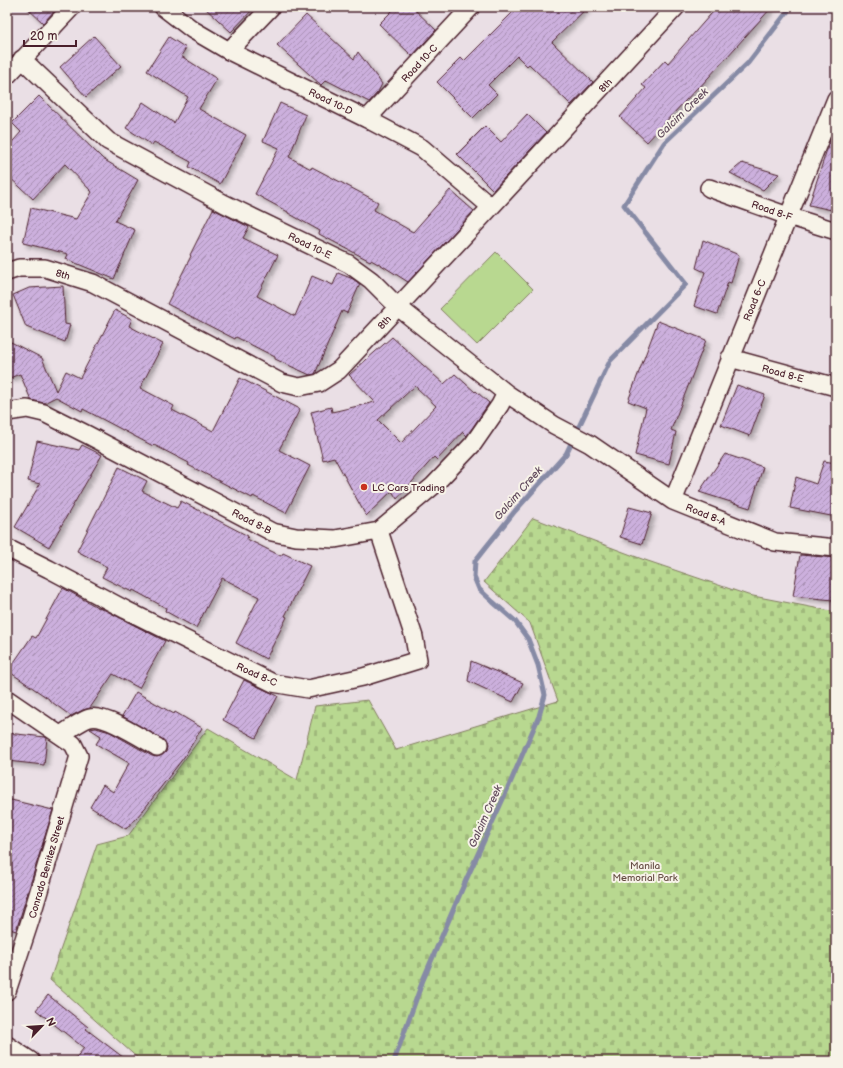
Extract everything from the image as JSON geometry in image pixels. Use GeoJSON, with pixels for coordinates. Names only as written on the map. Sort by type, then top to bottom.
{"type":"FeatureCollection","features":[{"type":"Feature","properties":{"kind":"street"},"geometry":{"type":"LineString","coordinates":[[7,76],[72,7]]}},
{"type":"Feature","properties":{"kind":"street","name":"Road 10-D"},"geometry":{"type":"LineString","coordinates":[[163,7],[193,30],[229,51],[367,119],[422,148],[491,207]]}},
{"type":"Feature","properties":{"kind":"street"},"geometry":{"type":"LineString","coordinates":[[229,51],[271,7]]}},
{"type":"Feature","properties":{"kind":"street","name":"Road 10-C"},"geometry":{"type":"LineString","coordinates":[[367,119],[471,7]]}},
{"type":"Feature","properties":{"kind":"street","name":"8th"},"geometry":{"type":"LineString","coordinates":[[7,272],[19,268],[45,268],[93,283],[282,383],[299,387],[319,383],[339,370],[676,7]]}},
{"type":"Feature","properties":{"kind":"street","name":"Road 10-E"},"geometry":{"type":"LineString","coordinates":[[22,60],[108,141],[225,204],[349,264],[371,280],[398,307],[506,393],[554,425],[590,444]]}},
{"type":"Feature","properties":{"kind":"street","name":"Road 6-C"},"geometry":{"type":"LineString","coordinates":[[673,501],[836,99]]}},
{"type":"Feature","properties":{"kind":"street","name":"Road 8-F"},"geometry":{"type":"LineString","coordinates":[[709,188],[836,231]]}},
{"type":"Feature","properties":{"kind":"street","name":"Road 8-E"},"geometry":{"type":"LineString","coordinates":[[730,358],[836,387]]}},
{"type":"Feature","properties":{"kind":"street","name":"Road 8-B"},"geometry":{"type":"LineString","coordinates":[[7,412],[27,409],[44,413],[272,532],[296,537],[334,539],[378,530],[433,486],[474,444],[500,405],[506,393]]}},
{"type":"Feature","properties":{"kind":"street","name":"Road 8-A"},"geometry":{"type":"LineString","coordinates":[[590,444],[673,501],[775,542],[836,548]]}},
{"type":"Feature","properties":{"kind":"street","name":"Road 8-C"},"geometry":{"type":"LineString","coordinates":[[7,548],[126,610],[274,683],[308,688],[363,678],[418,660],[414,637],[378,530]]}},
{"type":"Feature","properties":{"kind":"street"},"geometry":{"type":"LineString","coordinates":[[7,699],[67,739],[88,718],[96,717],[112,722],[158,748]]}},
{"type":"Feature","properties":{"kind":"street","name":"Conrado Benitez Street"},"geometry":{"type":"LineString","coordinates":[[7,991],[30,921],[79,756],[67,739]]}},
{"type":"Feature","properties":{"kind":"street"},"geometry":{"type":"LineString","coordinates":[[7,1045],[31,1061]]}},
{"type":"Feature","properties":{"kind":"green space"},"geometry":{"type":"Polygon","coordinates":[[[496,252],[533,289],[477,345],[440,309],[496,252]]]}},
{"type":"Feature","properties":{"kind":"green space","name":"Manila Memorial Park"},"geometry":{"type":"Polygon","coordinates":[[[533,518],[642,559],[748,595],[836,612],[836,1061],[141,1061],[50,980],[97,844],[128,836],[208,728],[297,780],[315,706],[368,700],[396,750],[558,701],[530,623],[484,582],[533,518]]]}},
{"type":"Feature","properties":{"kind":"building"},"geometry":{"type":"Polygon","coordinates":[[[26,7],[58,7],[43,23],[26,7]]]}},
{"type":"Feature","properties":{"kind":"building"},"geometry":{"type":"Polygon","coordinates":[[[204,7],[255,7],[231,32],[204,7]]]}},
{"type":"Feature","properties":{"kind":"building"},"geometry":{"type":"Polygon","coordinates":[[[396,7],[412,7],[436,30],[412,56],[379,24],[396,7]]]}},
{"type":"Feature","properties":{"kind":"building"},"geometry":{"type":"Polygon","coordinates":[[[518,7],[588,7],[552,42],[593,82],[571,105],[529,64],[527,66],[517,56],[488,85],[497,94],[473,118],[437,82],[461,58],[464,61],[518,7]]]}},
{"type":"Feature","properties":{"kind":"building"},"geometry":{"type":"Polygon","coordinates":[[[717,7],[772,7],[699,88],[698,87],[647,142],[620,117],[646,88],[642,85],[665,60],[668,63],[717,7]]]}},
{"type":"Feature","properties":{"kind":"building"},"geometry":{"type":"Polygon","coordinates":[[[306,15],[354,59],[358,52],[382,84],[378,92],[369,102],[326,80],[321,85],[277,45],[306,15]]]}},
{"type":"Feature","properties":{"kind":"building"},"geometry":{"type":"Polygon","coordinates":[[[94,36],[121,66],[86,97],[60,67],[94,36]]]}},
{"type":"Feature","properties":{"kind":"building"},"geometry":{"type":"Polygon","coordinates":[[[169,37],[186,48],[181,56],[217,79],[199,109],[246,135],[220,184],[189,167],[191,162],[154,142],[152,145],[126,128],[143,102],[174,123],[188,97],[147,71],[169,37]]]}},
{"type":"Feature","properties":{"kind":"building"},"geometry":{"type":"Polygon","coordinates":[[[39,96],[103,159],[138,180],[115,221],[135,230],[114,279],[66,259],[68,254],[23,243],[31,208],[76,219],[92,192],[65,164],[33,199],[7,175],[7,148],[21,132],[12,123],[39,96]]]}},
{"type":"Feature","properties":{"kind":"building"},"geometry":{"type":"Polygon","coordinates":[[[280,103],[306,115],[289,157],[311,169],[312,167],[378,202],[374,210],[413,232],[450,190],[474,211],[408,282],[378,263],[371,260],[370,261],[319,234],[320,231],[255,194],[279,148],[263,141],[280,103]]]}},
{"type":"Feature","properties":{"kind":"building"},"geometry":{"type":"Polygon","coordinates":[[[527,114],[546,133],[493,190],[457,154],[485,126],[501,142],[527,114]]]}},
{"type":"Feature","properties":{"kind":"building"},"geometry":{"type":"Polygon","coordinates":[[[834,130],[836,131],[836,211],[809,205],[834,130]]]}},
{"type":"Feature","properties":{"kind":"building"},"geometry":{"type":"Polygon","coordinates":[[[742,163],[779,174],[763,190],[730,173],[742,163]]]}},
{"type":"Feature","properties":{"kind":"building"},"geometry":{"type":"Polygon","coordinates":[[[213,209],[249,227],[243,238],[278,255],[257,296],[295,316],[312,276],[333,285],[338,273],[353,279],[360,284],[347,313],[342,311],[315,374],[310,375],[275,359],[275,357],[236,337],[235,339],[167,304],[213,209]]]}},
{"type":"Feature","properties":{"kind":"building"},"geometry":{"type":"Polygon","coordinates":[[[703,240],[739,255],[731,283],[728,282],[717,314],[694,306],[705,272],[696,268],[703,240]]]}},
{"type":"Feature","properties":{"kind":"building"},"geometry":{"type":"Polygon","coordinates":[[[63,286],[65,324],[70,325],[65,342],[26,327],[13,295],[29,288],[63,286]]]}},
{"type":"Feature","properties":{"kind":"building"},"geometry":{"type":"Polygon","coordinates":[[[115,310],[132,319],[129,326],[163,344],[140,388],[174,406],[172,410],[213,431],[240,378],[300,409],[279,450],[310,466],[286,513],[253,496],[252,498],[188,465],[189,463],[83,409],[82,411],[56,397],[44,403],[31,400],[20,374],[7,379],[7,340],[42,358],[56,391],[66,371],[80,378],[115,310]]]}},
{"type":"Feature","properties":{"kind":"building"},"geometry":{"type":"Polygon","coordinates":[[[658,321],[706,340],[671,430],[676,432],[669,464],[635,455],[646,408],[628,401],[658,321]]]}},
{"type":"Feature","properties":{"kind":"building"},"geometry":{"type":"Polygon","coordinates":[[[392,337],[444,384],[455,374],[489,403],[467,436],[463,432],[437,460],[434,457],[397,499],[392,491],[366,516],[334,457],[323,460],[311,412],[331,407],[332,412],[375,402],[349,375],[392,337]],[[415,386],[378,420],[401,443],[436,406],[415,386]]]}},
{"type":"Feature","properties":{"kind":"building"},"geometry":{"type":"Polygon","coordinates":[[[737,385],[765,395],[750,436],[721,425],[737,385]]]}},
{"type":"Feature","properties":{"kind":"building"},"geometry":{"type":"Polygon","coordinates":[[[37,441],[79,450],[82,445],[102,455],[49,547],[15,527],[40,484],[28,481],[37,441]]]}},
{"type":"Feature","properties":{"kind":"building"},"geometry":{"type":"Polygon","coordinates":[[[725,454],[763,467],[750,508],[699,492],[725,454]]]}},
{"type":"Feature","properties":{"kind":"building"},"geometry":{"type":"Polygon","coordinates":[[[824,461],[836,463],[836,517],[790,508],[796,477],[816,484],[824,461]]]}},
{"type":"Feature","properties":{"kind":"building"},"geometry":{"type":"Polygon","coordinates":[[[119,467],[147,481],[142,491],[177,508],[181,501],[248,536],[247,539],[281,556],[283,553],[310,566],[285,616],[287,617],[266,659],[236,643],[259,597],[222,578],[196,628],[165,611],[166,608],[133,590],[132,592],[102,577],[107,567],[77,551],[119,467]]]}},
{"type":"Feature","properties":{"kind":"building"},"geometry":{"type":"Polygon","coordinates":[[[629,507],[652,513],[642,544],[620,537],[629,507]]]}},
{"type":"Feature","properties":{"kind":"building"},"geometry":{"type":"Polygon","coordinates":[[[800,555],[836,558],[836,585],[833,600],[793,596],[800,555]]]}},
{"type":"Feature","properties":{"kind":"building"},"geometry":{"type":"Polygon","coordinates":[[[63,588],[165,641],[139,688],[113,674],[90,708],[71,716],[8,671],[32,636],[36,638],[63,588]]]}},
{"type":"Feature","properties":{"kind":"building"},"geometry":{"type":"Polygon","coordinates":[[[471,661],[523,683],[513,702],[468,681],[471,661]]]}},
{"type":"Feature","properties":{"kind":"building"},"geometry":{"type":"Polygon","coordinates":[[[244,680],[278,696],[256,738],[223,720],[244,680]]]}},
{"type":"Feature","properties":{"kind":"building"},"geometry":{"type":"Polygon","coordinates":[[[136,692],[202,728],[184,757],[145,808],[126,829],[90,807],[103,785],[113,792],[129,763],[96,744],[101,736],[90,729],[96,728],[110,732],[152,756],[157,757],[166,752],[167,747],[162,739],[122,716],[136,692]]]}},
{"type":"Feature","properties":{"kind":"building"},"geometry":{"type":"Polygon","coordinates":[[[7,733],[47,738],[44,765],[7,761],[7,733]]]}},
{"type":"Feature","properties":{"kind":"building"},"geometry":{"type":"Polygon","coordinates":[[[7,799],[53,810],[16,931],[7,928],[7,799]]]}},
{"type":"Feature","properties":{"kind":"building"},"geometry":{"type":"Polygon","coordinates":[[[48,995],[88,1027],[86,1029],[128,1061],[73,1061],[84,1048],[36,1010],[48,995]]]}},
{"type":"Feature","properties":{"kind":"waterway","name":"Galcim Creek"},"geometry":{"type":"LineString","coordinates":[[394,1061],[423,980],[539,716],[545,695],[538,665],[528,639],[515,621],[479,589],[474,577],[475,561],[515,511],[566,454],[610,361],[686,284],[624,205],[664,143],[748,63],[791,7]]}},
{"type":"Feature","properties":{"kind":"place","name":"LC Cars Trading"},"geometry":{"type":"Point","coordinates":[364,487]}}]}
